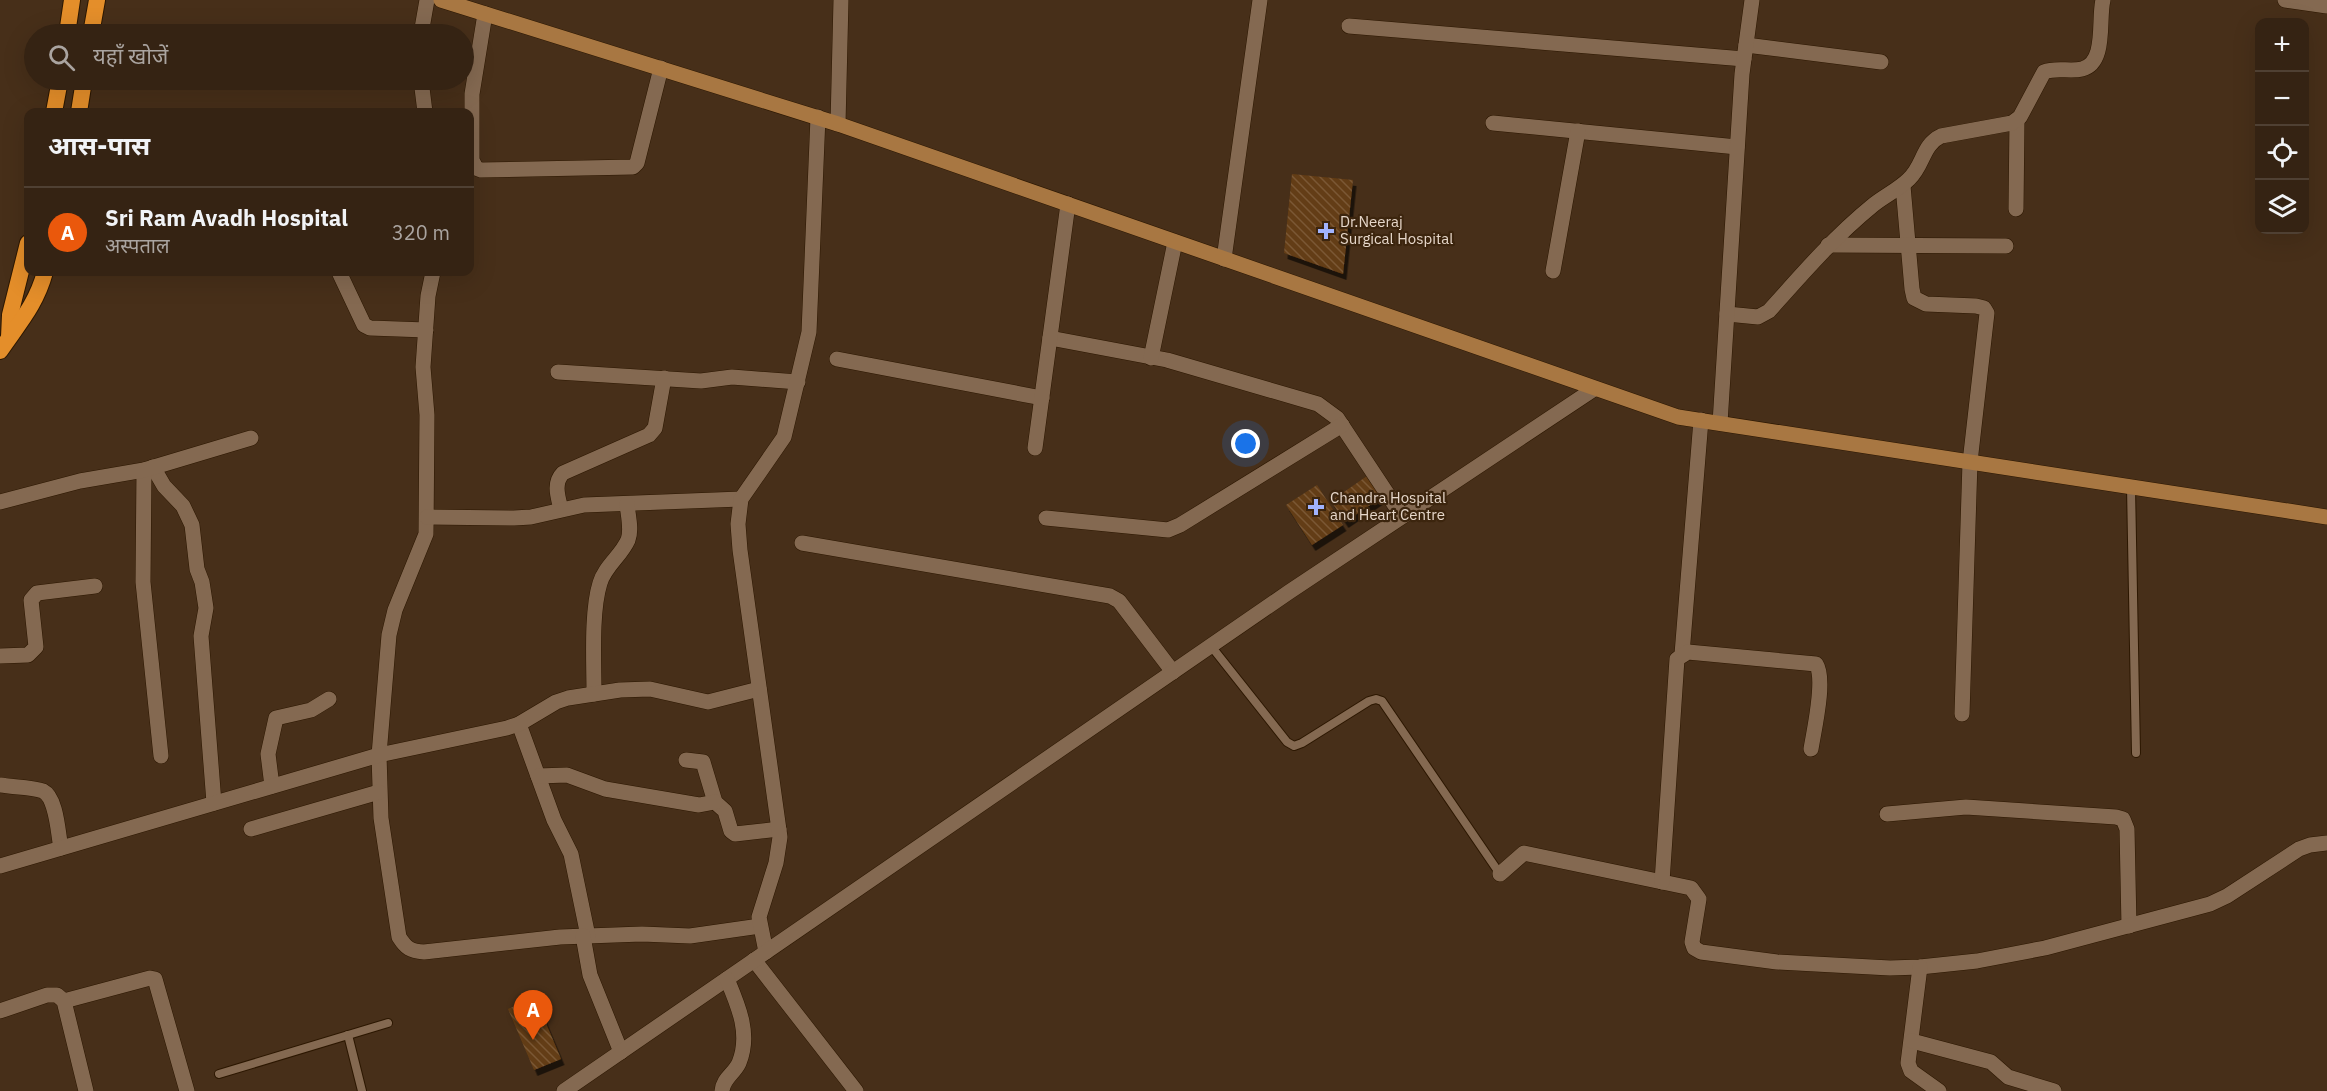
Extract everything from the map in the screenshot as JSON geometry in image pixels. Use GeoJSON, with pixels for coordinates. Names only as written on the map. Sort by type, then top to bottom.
{"type":"FeatureCollection","features":[{"type":"Feature","properties":{"kind":"highway"},"geometry":{"type":"LineString","coordinates":[[68,24],[72,0]]}},
{"type":"Feature","properties":{"kind":"highway"},"geometry":{"type":"LineString","coordinates":[[92,24],[96,0]]}},
{"type":"Feature","properties":{"kind":"highway"},"geometry":{"type":"LineString","coordinates":[[55,108],[58,90]]}},
{"type":"Feature","properties":{"kind":"highway"},"geometry":{"type":"LineString","coordinates":[[80,108],[82,90]]}},
{"type":"Feature","properties":{"kind":"highway"},"geometry":{"type":"LineString","coordinates":[[5,344],[24,259]]}},
{"type":"Feature","properties":{"kind":"highway"},"geometry":{"type":"LineString","coordinates":[[5,344],[32,307],[44,276]]}},
{"type":"Feature","properties":{"kind":"main road"},"geometry":{"type":"LineString","coordinates":[[441,0],[818,117],[1678,417],[2327,518]]}},
{"type":"Feature","properties":{"kind":"street"},"geometry":{"type":"LineString","coordinates":[[423,24],[427,0]]}},
{"type":"Feature","properties":{"kind":"street"},"geometry":{"type":"LineString","coordinates":[[838,124],[841,0]]}},
{"type":"Feature","properties":{"kind":"street"},"geometry":{"type":"LineString","coordinates":[[1224,259],[1260,0]]}},
{"type":"Feature","properties":{"kind":"street"},"geometry":{"type":"LineString","coordinates":[[1720,423],[1737,147],[1752,0]]}},
{"type":"Feature","properties":{"kind":"street"},"geometry":{"type":"LineString","coordinates":[[2016,209],[2017,120],[2044,72],[2082,69],[2091,63],[2097,54],[2100,39],[2103,0]]}},
{"type":"Feature","properties":{"kind":"street"},"geometry":{"type":"LineString","coordinates":[[2285,0],[2327,6]]}},
{"type":"Feature","properties":{"kind":"street"},"geometry":{"type":"LineString","coordinates":[[474,82],[485,14]]}},
{"type":"Feature","properties":{"kind":"street"},"geometry":{"type":"LineString","coordinates":[[1349,26],[1881,62]]}},
{"type":"Feature","properties":{"kind":"street"},"geometry":{"type":"LineString","coordinates":[[474,164],[481,170],[633,167],[637,163],[661,68]]}},
{"type":"Feature","properties":{"kind":"street"},"geometry":{"type":"LineString","coordinates":[[422,90],[424,108]]}},
{"type":"Feature","properties":{"kind":"street"},"geometry":{"type":"LineString","coordinates":[[472,108],[473,90]]}},
{"type":"Feature","properties":{"kind":"street"},"geometry":{"type":"LineString","coordinates":[[818,117],[809,332],[784,437],[741,499],[738,524],[778,829],[779,849],[761,911],[760,956],[856,1091]]}},
{"type":"Feature","properties":{"kind":"street"},"geometry":{"type":"LineString","coordinates":[[1726,314],[1763,316],[1828,245],[1874,204],[1903,186],[1917,171],[1932,141],[1941,136],[2012,123],[2017,120]]}},
{"type":"Feature","properties":{"kind":"street"},"geometry":{"type":"LineString","coordinates":[[1493,123],[1737,147]]}},
{"type":"Feature","properties":{"kind":"street"},"geometry":{"type":"LineString","coordinates":[[1553,271],[1578,131]]}},
{"type":"Feature","properties":{"kind":"street"},"geometry":{"type":"LineString","coordinates":[[1903,186],[1914,298],[1918,301],[1976,306],[1984,308],[1987,313],[1970,462],[1962,714]]}},
{"type":"Feature","properties":{"kind":"street"},"geometry":{"type":"LineString","coordinates":[[1035,448],[1068,204]]}},
{"type":"Feature","properties":{"kind":"street"},"geometry":{"type":"LineString","coordinates":[[1151,357],[1175,242]]}},
{"type":"Feature","properties":{"kind":"street"},"geometry":{"type":"LineString","coordinates":[[1828,245],[2006,246]]}},
{"type":"Feature","properties":{"kind":"street"},"geometry":{"type":"LineString","coordinates":[[341,276],[364,325],[370,328],[426,330]]}},
{"type":"Feature","properties":{"kind":"street"},"geometry":{"type":"LineString","coordinates":[[432,276],[428,296],[423,367],[428,416],[427,517],[423,544],[395,610],[389,635],[379,755],[381,818],[399,937],[405,947],[412,951],[424,952],[586,936],[642,934],[690,936],[760,926]]}},
{"type":"Feature","properties":{"kind":"street"},"geometry":{"type":"LineString","coordinates":[[1050,338],[1167,360],[1318,405],[1329,411],[1342,425],[1402,516]]}},
{"type":"Feature","properties":{"kind":"street"},"geometry":{"type":"LineString","coordinates":[[837,359],[1042,398]]}},
{"type":"Feature","properties":{"kind":"street"},"geometry":{"type":"LineString","coordinates":[[558,372],[709,381],[742,377],[798,382]]}},
{"type":"Feature","properties":{"kind":"street"},"geometry":{"type":"LineString","coordinates":[[561,510],[557,486],[558,478],[563,473],[640,440],[655,428],[663,378]]}},
{"type":"Feature","properties":{"kind":"street"},"geometry":{"type":"LineString","coordinates":[[564,1091],[1211,646],[1594,389]]}},
{"type":"Feature","properties":{"kind":"street"},"geometry":{"type":"LineString","coordinates":[[1682,654],[1701,420]]}},
{"type":"Feature","properties":{"kind":"street"},"geometry":{"type":"LineString","coordinates":[[1046,518],[1168,530],[1180,525],[1342,425]]}},
{"type":"Feature","properties":{"kind":"street"},"geometry":{"type":"LineString","coordinates":[[0,502],[80,481],[122,475],[251,438]]}},
{"type":"Feature","properties":{"kind":"street"},"geometry":{"type":"LineString","coordinates":[[148,468],[143,582],[161,756]]}},
{"type":"Feature","properties":{"kind":"street"},"geometry":{"type":"LineString","coordinates":[[148,468],[183,506],[192,525],[197,569],[202,582],[206,608],[201,636],[214,803]]}},
{"type":"Feature","properties":{"kind":"street"},"geometry":{"type":"LineString","coordinates":[[427,517],[531,517],[584,505],[741,499]]}},
{"type":"Feature","properties":{"kind":"street"},"geometry":{"type":"LineString","coordinates":[[594,694],[596,616],[600,584],[614,558],[627,541],[630,531],[627,504]]}},
{"type":"Feature","properties":{"kind":"street"},"geometry":{"type":"LineString","coordinates":[[802,543],[1110,596],[1119,601],[1173,672]]}},
{"type":"Feature","properties":{"kind":"street"},"geometry":{"type":"LineString","coordinates":[[0,656],[28,655],[36,647],[31,600],[33,596],[38,593],[95,586]]}},
{"type":"Feature","properties":{"kind":"street"},"geometry":{"type":"LineString","coordinates":[[1662,882],[1677,659],[1682,654],[1688,652],[1816,664],[1820,669],[1820,682],[1811,749]]}},
{"type":"Feature","properties":{"kind":"street"},"geometry":{"type":"LineString","coordinates":[[0,866],[379,755],[519,724],[556,702],[568,698],[638,688],[708,702],[759,689]]}},
{"type":"Feature","properties":{"kind":"street"},"geometry":{"type":"LineString","coordinates":[[272,786],[268,754],[274,722],[283,716],[316,708],[329,699]]}},
{"type":"Feature","properties":{"kind":"street"},"geometry":{"type":"LineString","coordinates":[[519,724],[554,820],[571,854],[586,936],[590,975],[621,1052]]}},
{"type":"Feature","properties":{"kind":"street"},"geometry":{"type":"LineString","coordinates":[[686,760],[703,762],[715,802],[725,812],[731,831],[735,834],[778,829]]}},
{"type":"Feature","properties":{"kind":"street"},"geometry":{"type":"LineString","coordinates":[[538,776],[567,775],[605,789],[699,805],[715,802]]}},
{"type":"Feature","properties":{"kind":"street"},"geometry":{"type":"LineString","coordinates":[[0,785],[43,791],[50,797],[54,804],[61,848]]}},
{"type":"Feature","properties":{"kind":"street"},"geometry":{"type":"LineString","coordinates":[[251,829],[380,792]]}},
{"type":"Feature","properties":{"kind":"street"},"geometry":{"type":"LineString","coordinates":[[1887,814],[1966,807],[2123,819],[2127,830],[2129,926]]}},
{"type":"Feature","properties":{"kind":"street"},"geometry":{"type":"LineString","coordinates":[[1500,874],[1524,853],[1691,888],[1699,899],[1692,942],[1694,948],[1701,952],[1777,962],[1890,969],[1977,961],[2045,948],[2210,904],[2227,896],[2305,847],[2327,843]]}},
{"type":"Feature","properties":{"kind":"street"},"geometry":{"type":"LineString","coordinates":[[1920,967],[1908,1063],[1911,1071],[1939,1091]]}},
{"type":"Feature","properties":{"kind":"street"},"geometry":{"type":"LineString","coordinates":[[64,1001],[150,978],[155,979],[187,1091]]}},
{"type":"Feature","properties":{"kind":"street"},"geometry":{"type":"LineString","coordinates":[[722,1091],[724,1081],[738,1064],[743,1048],[741,1014],[727,979]]}},
{"type":"Feature","properties":{"kind":"street"},"geometry":{"type":"LineString","coordinates":[[0,1011],[47,995],[57,995],[64,1001],[87,1091]]}},
{"type":"Feature","properties":{"kind":"street"},"geometry":{"type":"LineString","coordinates":[[1912,1041],[1991,1062],[2008,1077],[2054,1091]]}},
{"type":"Feature","properties":{"kind":"lane"},"geometry":{"type":"LineString","coordinates":[[2131,487],[2136,753]]}},
{"type":"Feature","properties":{"kind":"lane"},"geometry":{"type":"LineString","coordinates":[[1211,646],[1287,742],[1294,746],[1369,701],[1376,699],[1382,701],[1500,874]]}},
{"type":"Feature","properties":{"kind":"lane"},"geometry":{"type":"LineString","coordinates":[[219,1074],[388,1023]]}},
{"type":"Feature","properties":{"kind":"lane"},"geometry":{"type":"LineString","coordinates":[[348,1035],[362,1091]]}},
{"type":"Feature","properties":{"kind":"building"},"geometry":{"type":"Polygon","coordinates":[[[1292,174],[1353,180],[1343,274],[1284,253],[1292,174]]]}},
{"type":"Feature","properties":{"kind":"building"},"geometry":{"type":"Polygon","coordinates":[[[1367,476],[1382,497],[1345,522],[1331,501],[1367,476]]]}},
{"type":"Feature","properties":{"kind":"building"},"geometry":{"type":"Polygon","coordinates":[[[1317,485],[1343,525],[1312,545],[1286,505],[1317,485]]]}},
{"type":"Feature","properties":{"kind":"building"},"geometry":{"type":"Polygon","coordinates":[[[535,997],[561,1059],[534,1070],[508,1009],[535,997]]]}},
{"type":"Feature","properties":{"kind":"place","name":"Dr.Neeraj Surgical Hospital"},"geometry":{"type":"Point","coordinates":[1326,231]}},
{"type":"Feature","properties":{"kind":"place","name":"Chandra Hospital and Heart Centre"},"geometry":{"type":"Point","coordinates":[1316,507]}},
{"type":"Feature","properties":{"kind":"place","name":"Sri Ram Avadh Hospital"},"geometry":{"type":"Point","coordinates":[533,1040]}}]}
